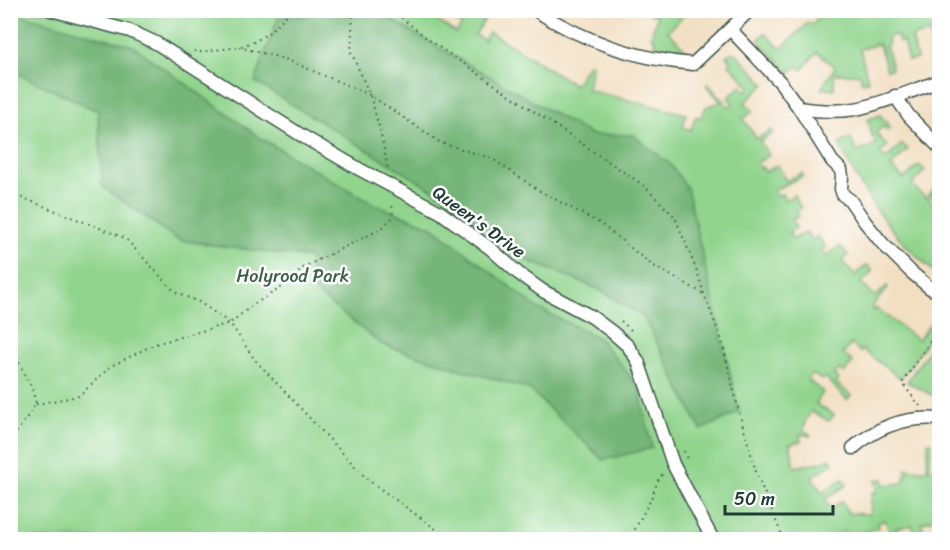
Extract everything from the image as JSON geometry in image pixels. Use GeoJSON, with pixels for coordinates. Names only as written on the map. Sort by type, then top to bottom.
{"type":"FeatureCollection","features":[{"type":"Feature","properties":{"kind":"street","name":"Queen's Drive"},"geometry":{"type":"LineString","coordinates":[[51,10],[130,31],[149,40],[304,137],[441,212],[543,291],[592,317],[620,338],[634,355],[642,371],[673,464],[713,540]]}},
{"type":"Feature","properties":{"kind":"street"},"geometry":{"type":"LineString","coordinates":[[535,10],[572,32],[607,46],[652,59],[693,64],[750,10]]}},
{"type":"Feature","properties":{"kind":"street"},"geometry":{"type":"LineString","coordinates":[[730,29],[781,83],[799,108],[832,161],[841,170],[843,195],[850,200],[882,243],[930,288],[939,293]]}},
{"type":"Feature","properties":{"kind":"street"},"geometry":{"type":"LineString","coordinates":[[799,108],[833,111],[853,109],[939,81]]}},
{"type":"Feature","properties":{"kind":"street"},"geometry":{"type":"LineString","coordinates":[[896,96],[909,116],[939,148]]}},
{"type":"Feature","properties":{"kind":"street"},"geometry":{"type":"LineString","coordinates":[[853,448],[868,435],[887,425],[908,420],[934,419]]}},
{"type":"Feature","properties":{"kind":"path"},"geometry":{"type":"LineString","coordinates":[[192,50],[201,52],[239,47],[254,42],[267,34],[292,10]]}},
{"type":"Feature","properties":{"kind":"path"},"geometry":{"type":"LineString","coordinates":[[10,442],[36,404],[79,396],[111,366],[155,344],[230,323],[254,304],[284,286],[304,267],[381,230],[393,217],[391,185],[380,130],[370,95],[351,52],[353,10]]}},
{"type":"Feature","properties":{"kind":"path"},"geometry":{"type":"LineString","coordinates":[[392,10],[433,43],[643,185],[675,217],[722,341],[738,412],[758,475],[784,540]]}},
{"type":"Feature","properties":{"kind":"path"},"geometry":{"type":"LineString","coordinates":[[239,47],[285,59],[370,95],[441,143],[491,158],[538,190],[601,224],[652,265],[704,294]]}},
{"type":"Feature","properties":{"kind":"path"},"geometry":{"type":"LineString","coordinates":[[10,193],[125,238],[175,292],[199,302],[230,323],[255,360],[367,479],[451,540]]}},
{"type":"Feature","properties":{"kind":"path"},"geometry":{"type":"LineString","coordinates":[[934,419],[902,383],[939,327]]}},
{"type":"Feature","properties":{"kind":"path"},"geometry":{"type":"LineString","coordinates":[[10,334],[21,367],[32,387],[36,404]]}},
{"type":"Feature","properties":{"kind":"path"},"geometry":{"type":"LineString","coordinates":[[629,540],[651,499],[659,478],[673,464]]}},
{"type":"Feature","properties":{"kind":"path"},"geometry":{"type":"LineString","coordinates":[[433,540],[440,532]]}},
{"type":"Feature","properties":{"kind":"green space"},"geometry":{"type":"Polygon","coordinates":[[[826,10],[939,11],[939,56],[938,52],[935,53],[930,33],[912,37],[917,59],[908,61],[903,41],[899,42],[898,37],[894,35],[890,36],[887,39],[889,44],[886,46],[892,69],[887,70],[879,44],[860,49],[868,81],[862,82],[860,74],[834,74],[834,89],[821,89],[835,67],[817,52],[802,70],[797,66],[789,73],[758,40],[765,33],[781,49],[809,22],[812,24],[826,10]]]}},
{"type":"Feature","properties":{"kind":"green space","name":"Holyrood Park"},"geometry":{"type":"Polygon","coordinates":[[[10,11],[422,11],[456,33],[462,25],[454,20],[457,14],[472,20],[474,17],[479,19],[484,11],[490,11],[475,35],[484,40],[489,32],[575,85],[588,64],[592,65],[587,90],[686,114],[683,127],[691,130],[695,117],[701,117],[706,107],[721,102],[706,85],[708,84],[729,107],[733,104],[728,98],[741,86],[746,91],[750,87],[729,64],[731,62],[726,56],[736,53],[765,84],[745,103],[753,111],[743,119],[757,139],[771,130],[773,133],[760,142],[769,155],[757,163],[765,172],[778,165],[786,181],[802,173],[803,176],[774,190],[777,196],[782,194],[785,200],[794,195],[801,208],[796,211],[799,216],[792,220],[796,228],[789,232],[793,239],[806,232],[812,240],[818,236],[825,247],[821,250],[826,256],[840,246],[848,255],[842,261],[854,275],[867,265],[873,271],[861,283],[875,297],[887,286],[888,288],[871,308],[874,311],[876,308],[918,340],[931,323],[937,327],[901,379],[863,350],[861,352],[851,344],[843,354],[853,362],[844,373],[839,369],[834,375],[839,379],[836,383],[851,395],[847,400],[825,377],[822,380],[812,374],[808,380],[823,392],[816,404],[834,415],[829,421],[811,411],[803,430],[811,435],[800,434],[801,441],[790,444],[795,467],[821,463],[830,458],[833,463],[812,477],[822,493],[843,479],[847,485],[825,499],[831,508],[842,501],[848,513],[870,514],[872,492],[878,492],[875,480],[883,479],[884,485],[904,483],[904,476],[907,475],[906,469],[927,470],[928,442],[932,442],[929,469],[939,470],[939,527],[936,518],[921,523],[927,540],[916,539],[912,525],[896,528],[898,538],[892,539],[885,520],[878,523],[879,527],[856,536],[857,540],[848,539],[844,531],[832,536],[829,540],[11,539],[10,11]]]}},
{"type":"Feature","properties":{"kind":"green space"},"geometry":{"type":"Polygon","coordinates":[[[337,11],[376,11],[591,135],[633,135],[670,164],[687,188],[739,412],[701,430],[643,316],[598,289],[527,260],[450,200],[255,82],[278,18],[337,11]]]}},
{"type":"Feature","properties":{"kind":"green space"},"geometry":{"type":"Polygon","coordinates":[[[650,11],[688,11],[668,31],[684,48],[680,52],[654,44],[655,39],[651,37],[657,16],[650,14],[650,11]]]}},
{"type":"Feature","properties":{"kind":"green space"},"geometry":{"type":"Polygon","coordinates":[[[11,12],[133,46],[262,139],[373,204],[431,226],[539,309],[599,338],[639,387],[652,448],[603,460],[529,389],[381,344],[312,289],[310,258],[178,240],[102,186],[98,111],[18,74],[11,57],[11,12]]]}},
{"type":"Feature","properties":{"kind":"green space"},"geometry":{"type":"Polygon","coordinates":[[[880,115],[890,127],[887,130],[883,126],[876,133],[887,146],[880,153],[886,159],[902,144],[908,149],[891,166],[904,179],[919,165],[925,170],[912,185],[926,198],[939,183],[929,200],[939,207],[939,276],[907,246],[881,216],[859,183],[839,144],[850,138],[857,152],[876,144],[867,120],[880,115]]]}},
{"type":"Feature","properties":{"kind":"green space"},"geometry":{"type":"Polygon","coordinates":[[[930,348],[939,353],[939,399],[907,382],[930,348]]]}}]}
